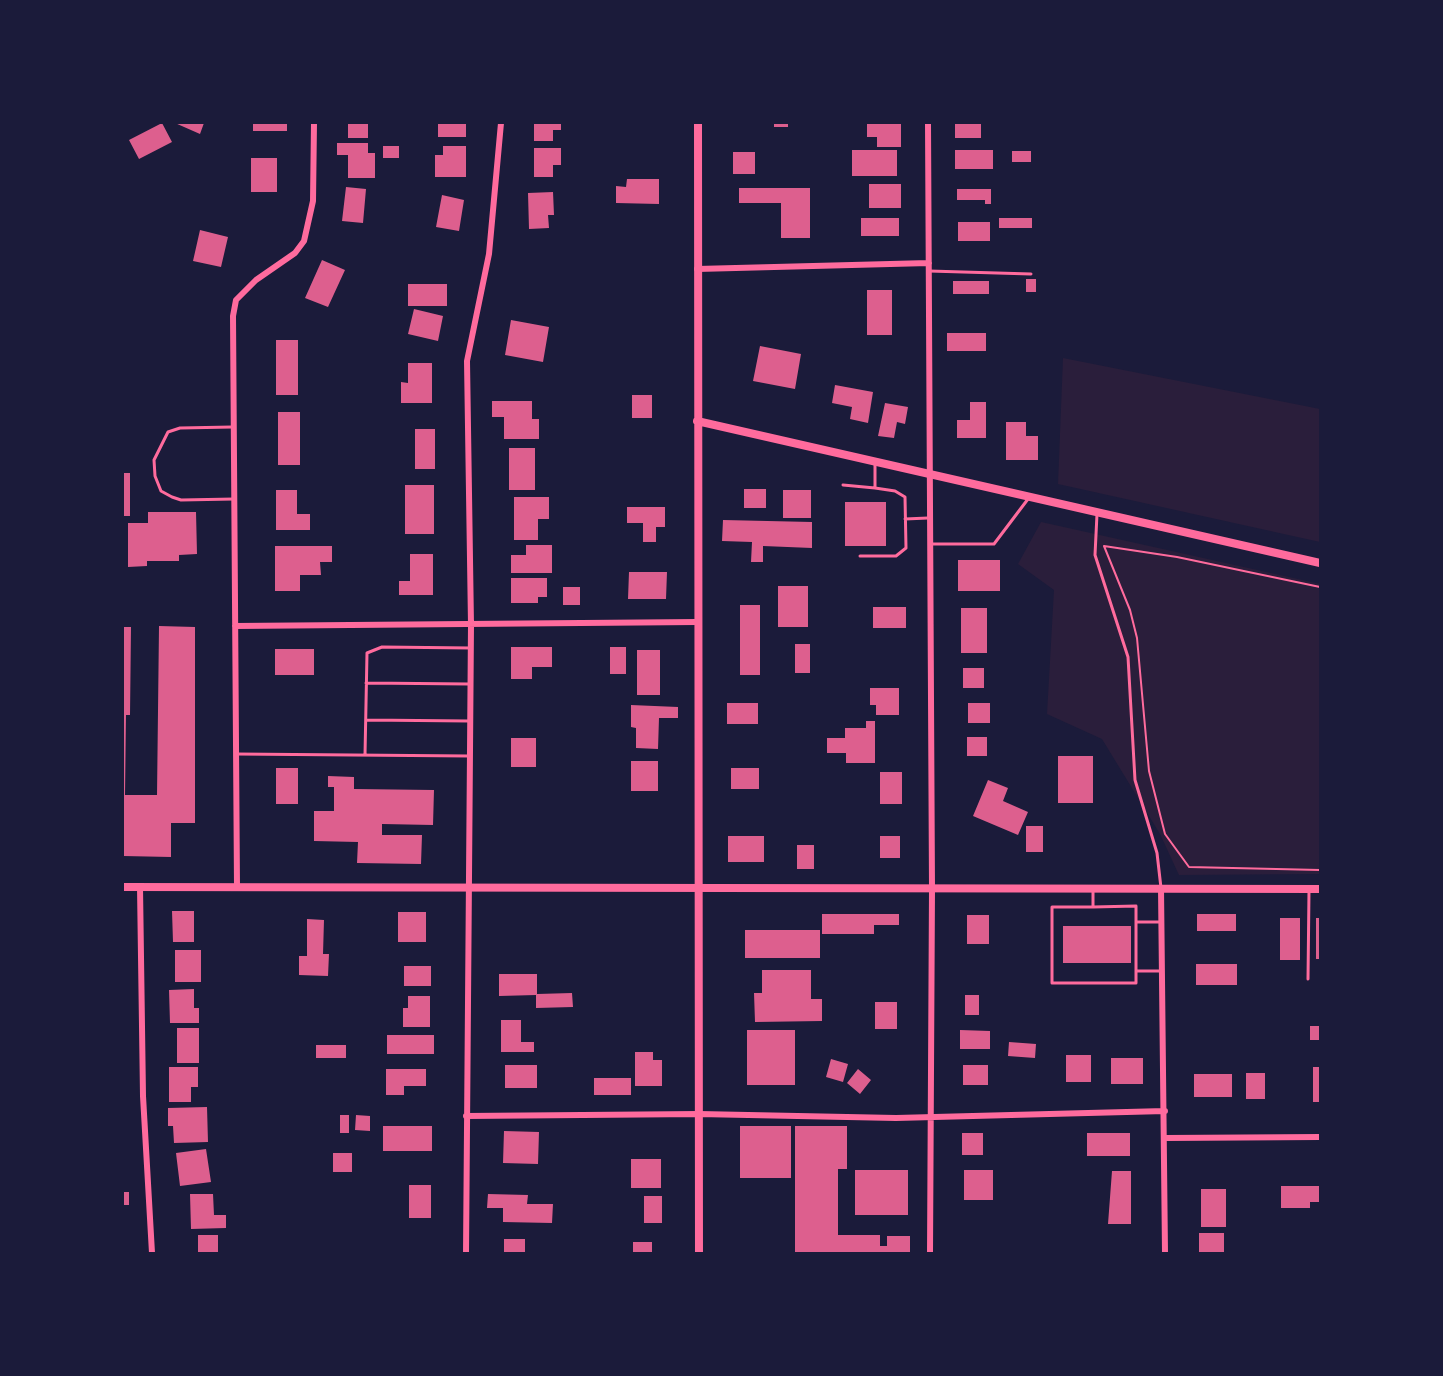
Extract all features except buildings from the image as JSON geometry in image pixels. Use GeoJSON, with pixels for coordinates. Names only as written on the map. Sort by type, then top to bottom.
{"type":"FeatureCollection","features":[{"type":"Feature","properties":{"kind":"main road"},"geometry":{"type":"LineString","coordinates":[[123,887],[699,886],[932,889],[1320,889]]}},
{"type":"Feature","properties":{"kind":"street"},"geometry":{"type":"LineString","coordinates":[[237,886],[233,316],[236,300],[256,280],[295,253],[304,241],[313,201],[314,123]]}},
{"type":"Feature","properties":{"kind":"street"},"geometry":{"type":"LineString","coordinates":[[466,1253],[471,756],[467,361],[471,329],[489,254],[501,123]]}},
{"type":"Feature","properties":{"kind":"street"},"geometry":{"type":"LineString","coordinates":[[698,123],[699,1253]]}},
{"type":"Feature","properties":{"kind":"street"},"geometry":{"type":"LineString","coordinates":[[928,123],[932,889],[930,1253]]}},
{"type":"Feature","properties":{"kind":"street"},"geometry":{"type":"LineString","coordinates":[[697,269],[929,262]]}},
{"type":"Feature","properties":{"kind":"street"},"geometry":{"type":"LineString","coordinates":[[697,421],[1320,563]]}},
{"type":"Feature","properties":{"kind":"street"},"geometry":{"type":"LineString","coordinates":[[235,626],[698,622]]}},
{"type":"Feature","properties":{"kind":"street"},"geometry":{"type":"LineString","coordinates":[[140,887],[142,1096],[152,1253]]}},
{"type":"Feature","properties":{"kind":"street"},"geometry":{"type":"LineString","coordinates":[[1161,888],[1165,1253]]}},
{"type":"Feature","properties":{"kind":"street"},"geometry":{"type":"LineString","coordinates":[[466,1116],[699,1114],[930,1118],[1165,1111]]}},
{"type":"Feature","properties":{"kind":"street"},"geometry":{"type":"LineString","coordinates":[[1165,1138],[1320,1137]]}},
{"type":"Feature","properties":{"kind":"lane"},"geometry":{"type":"LineString","coordinates":[[929,271],[1031,274]]}},
{"type":"Feature","properties":{"kind":"lane"},"geometry":{"type":"LineString","coordinates":[[234,427],[180,428],[168,432],[154,460],[155,476],[161,491],[172,497],[181,500],[234,499]]}},
{"type":"Feature","properties":{"kind":"lane"},"geometry":{"type":"LineString","coordinates":[[875,462],[875,488]]}},
{"type":"Feature","properties":{"kind":"lane"},"geometry":{"type":"LineString","coordinates":[[843,485],[895,490],[905,497],[906,548],[896,556],[860,556]]}},
{"type":"Feature","properties":{"kind":"lane"},"geometry":{"type":"LineString","coordinates":[[930,544],[994,544],[1030,497]]}},
{"type":"Feature","properties":{"kind":"lane"},"geometry":{"type":"LineString","coordinates":[[1098,512],[1095,555],[1128,657],[1135,780],[1157,853],[1161,888]]}},
{"type":"Feature","properties":{"kind":"lane"},"geometry":{"type":"LineString","coordinates":[[905,519],[930,518]]}},
{"type":"Feature","properties":{"kind":"lane"},"geometry":{"type":"LineString","coordinates":[[365,755],[366,653],[382,646],[471,648]]}},
{"type":"Feature","properties":{"kind":"lane"},"geometry":{"type":"LineString","coordinates":[[366,682],[471,684]]}},
{"type":"Feature","properties":{"kind":"lane"},"geometry":{"type":"LineString","coordinates":[[366,720],[471,721]]}},
{"type":"Feature","properties":{"kind":"lane"},"geometry":{"type":"LineString","coordinates":[[237,754],[471,756]]}},
{"type":"Feature","properties":{"kind":"lane"},"geometry":{"type":"LineString","coordinates":[[1093,888],[1093,907]]}},
{"type":"Feature","properties":{"kind":"lane"},"geometry":{"type":"LineString","coordinates":[[1308,979],[1309,889]]}},
{"type":"Feature","properties":{"kind":"lane"},"geometry":{"type":"LineString","coordinates":[[1136,906],[1136,922],[1136,983],[1052,983],[1052,907],[1136,906]]}},
{"type":"Feature","properties":{"kind":"lane"},"geometry":{"type":"LineString","coordinates":[[1136,922],[1162,922]]}},
{"type":"Feature","properties":{"kind":"lane"},"geometry":{"type":"LineString","coordinates":[[1136,971],[1163,971]]}},
{"type":"Feature","properties":{"kind":"path"},"geometry":{"type":"LineString","coordinates":[[1320,587],[1177,557],[1104,546],[1130,610],[1137,638],[1149,771],[1165,834],[1189,867],[1320,870]]}},
{"type":"Feature","properties":{"kind":"shaded area"},"geometry":{"type":"Polygon","coordinates":[[[1063,358],[1320,409],[1320,542],[1058,484],[1063,358]]]}},
{"type":"Feature","properties":{"kind":"shaded area"},"geometry":{"type":"Polygon","coordinates":[[[1041,522],[1320,584],[1320,874],[1179,875],[1160,834],[1102,739],[1047,714],[1054,590],[1018,564],[1041,522]]]}}]}
